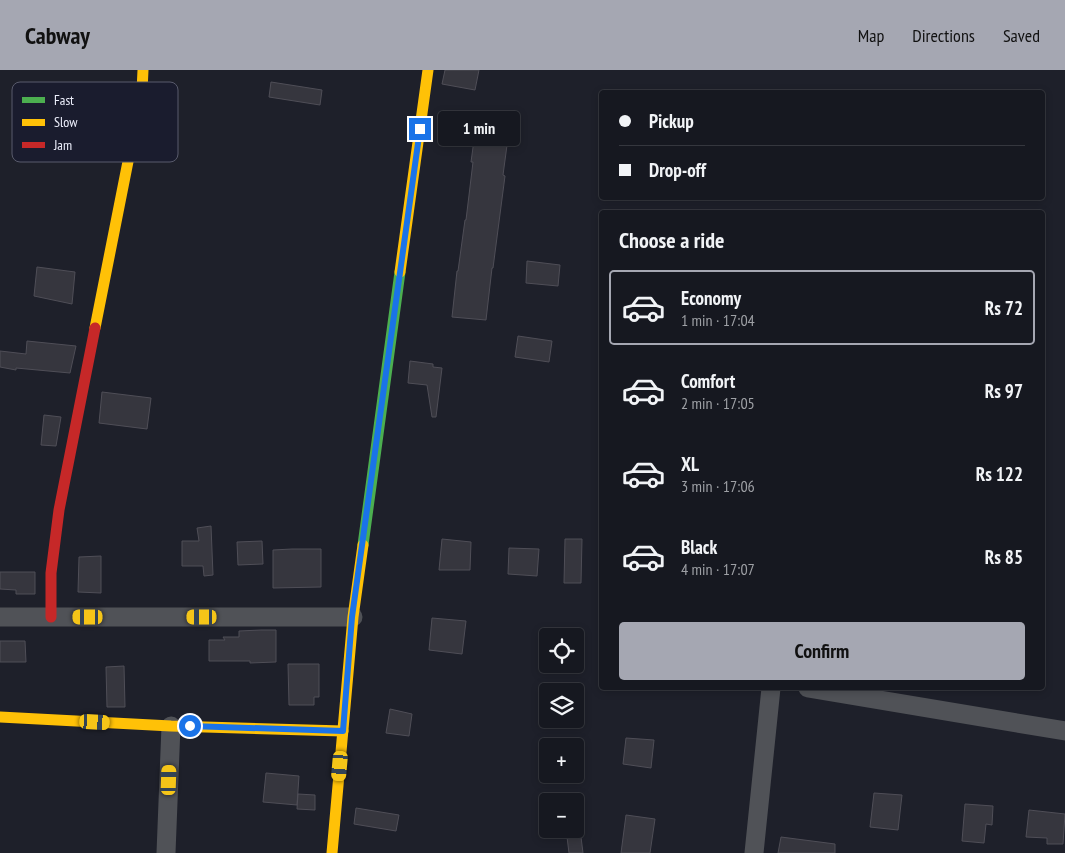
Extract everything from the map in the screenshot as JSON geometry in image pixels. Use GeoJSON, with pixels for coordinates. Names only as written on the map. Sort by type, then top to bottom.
{"type":"FeatureCollection","features":[{"type":"Feature","properties":{"kind":"street"},"geometry":{"type":"LineString","coordinates":[[332,853],[352,617],[428,70]]}},
{"type":"Feature","properties":{"kind":"street"},"geometry":{"type":"LineString","coordinates":[[51,617],[51,573],[59,510],[128,162]]}},
{"type":"Feature","properties":{"kind":"street"},"geometry":{"type":"LineString","coordinates":[[0,617],[352,617]]}},
{"type":"Feature","properties":{"kind":"street"},"geometry":{"type":"LineString","coordinates":[[754,853],[772,690]]}},
{"type":"Feature","properties":{"kind":"street"},"geometry":{"type":"LineString","coordinates":[[820,690],[1065,731]]}},
{"type":"Feature","properties":{"kind":"street"},"geometry":{"type":"LineString","coordinates":[[0,717],[171,726],[343,731]]}},
{"type":"Feature","properties":{"kind":"street"},"geometry":{"type":"LineString","coordinates":[[166,853],[171,726]]}},
{"type":"Feature","properties":{"kind":"building"},"geometry":{"type":"Polygon","coordinates":[[[445,70],[479,70],[475,90],[442,84],[445,70]]]}},
{"type":"Feature","properties":{"kind":"building"},"geometry":{"type":"Polygon","coordinates":[[[271,82],[322,90],[320,105],[269,97],[271,82]]]}},
{"type":"Feature","properties":{"kind":"building"},"geometry":{"type":"Polygon","coordinates":[[[477,118],[510,123],[486,320],[452,317],[457,271],[466,220],[477,118]]]}},
{"type":"Feature","properties":{"kind":"building"},"geometry":{"type":"Polygon","coordinates":[[[527,261],[560,265],[558,286],[526,283],[527,261]]]}},
{"type":"Feature","properties":{"kind":"building"},"geometry":{"type":"Polygon","coordinates":[[[37,267],[75,272],[72,304],[34,296],[37,267]]]}},
{"type":"Feature","properties":{"kind":"building"},"geometry":{"type":"Polygon","coordinates":[[[518,336],[552,341],[549,362],[515,357],[518,336]]]}},
{"type":"Feature","properties":{"kind":"building"},"geometry":{"type":"Polygon","coordinates":[[[27,341],[76,346],[70,373],[16,368],[16,370],[0,367],[0,351],[26,354],[27,341]]]}},
{"type":"Feature","properties":{"kind":"building"},"geometry":{"type":"Polygon","coordinates":[[[410,361],[433,364],[433,367],[442,368],[436,417],[432,417],[427,385],[408,383],[410,361]]]}},
{"type":"Feature","properties":{"kind":"building"},"geometry":{"type":"Polygon","coordinates":[[[102,392],[151,398],[147,429],[99,423],[102,392]]]}},
{"type":"Feature","properties":{"kind":"building"},"geometry":{"type":"Polygon","coordinates":[[[44,415],[61,417],[56,446],[41,445],[44,415]]]}},
{"type":"Feature","properties":{"kind":"building"},"geometry":{"type":"Polygon","coordinates":[[[211,526],[213,575],[204,576],[203,566],[182,566],[182,541],[199,541],[197,528],[211,526]]]}},
{"type":"Feature","properties":{"kind":"building"},"geometry":{"type":"Polygon","coordinates":[[[442,539],[471,542],[470,570],[439,570],[442,539]]]}},
{"type":"Feature","properties":{"kind":"building"},"geometry":{"type":"Polygon","coordinates":[[[565,539],[582,539],[581,583],[564,583],[565,539]]]}},
{"type":"Feature","properties":{"kind":"building"},"geometry":{"type":"Polygon","coordinates":[[[262,541],[263,564],[238,565],[237,542],[262,541]]]}},
{"type":"Feature","properties":{"kind":"building"},"geometry":{"type":"Polygon","coordinates":[[[509,548],[539,549],[537,576],[508,574],[509,548]]]}},
{"type":"Feature","properties":{"kind":"building"},"geometry":{"type":"Polygon","coordinates":[[[321,549],[321,587],[273,588],[273,550],[321,549]]]}},
{"type":"Feature","properties":{"kind":"building"},"geometry":{"type":"Polygon","coordinates":[[[101,556],[101,593],[78,592],[79,557],[101,556]]]}},
{"type":"Feature","properties":{"kind":"building"},"geometry":{"type":"Polygon","coordinates":[[[0,572],[35,572],[35,594],[16,594],[16,590],[0,589],[0,572]]]}},
{"type":"Feature","properties":{"kind":"building"},"geometry":{"type":"Polygon","coordinates":[[[432,618],[466,621],[462,654],[429,650],[432,618]]]}},
{"type":"Feature","properties":{"kind":"building"},"geometry":{"type":"Polygon","coordinates":[[[276,630],[276,662],[209,661],[209,640],[225,640],[223,637],[239,637],[239,631],[276,630]]]}},
{"type":"Feature","properties":{"kind":"building"},"geometry":{"type":"Polygon","coordinates":[[[0,641],[25,641],[26,662],[0,662],[0,641]]]}},
{"type":"Feature","properties":{"kind":"building"},"geometry":{"type":"Polygon","coordinates":[[[288,664],[319,664],[319,697],[314,697],[314,705],[289,705],[288,664]]]}},
{"type":"Feature","properties":{"kind":"building"},"geometry":{"type":"Polygon","coordinates":[[[124,666],[125,707],[107,707],[106,667],[124,666]]]}},
{"type":"Feature","properties":{"kind":"building"},"geometry":{"type":"Polygon","coordinates":[[[390,709],[412,714],[409,736],[386,733],[390,709]]]}},
{"type":"Feature","properties":{"kind":"building"},"geometry":{"type":"Polygon","coordinates":[[[626,738],[654,740],[651,768],[623,764],[626,738]]]}},
{"type":"Feature","properties":{"kind":"building"},"geometry":{"type":"Polygon","coordinates":[[[266,773],[299,776],[297,805],[263,802],[266,773]]]}},
{"type":"Feature","properties":{"kind":"building"},"geometry":{"type":"Polygon","coordinates":[[[874,793],[902,795],[898,830],[870,827],[874,793]]]}},
{"type":"Feature","properties":{"kind":"building"},"geometry":{"type":"Polygon","coordinates":[[[298,794],[315,795],[315,810],[297,809],[298,794]]]}},
{"type":"Feature","properties":{"kind":"building"},"geometry":{"type":"Polygon","coordinates":[[[965,804],[993,806],[992,825],[986,824],[984,843],[962,841],[965,804]]]}},
{"type":"Feature","properties":{"kind":"building"},"geometry":{"type":"Polygon","coordinates":[[[356,808],[399,815],[396,831],[354,824],[356,808]]]}},
{"type":"Feature","properties":{"kind":"building"},"geometry":{"type":"Polygon","coordinates":[[[1029,810],[1065,814],[1063,844],[1047,844],[1047,838],[1026,837],[1029,810]]]}},
{"type":"Feature","properties":{"kind":"building"},"geometry":{"type":"Polygon","coordinates":[[[626,815],[655,819],[650,853],[621,853],[626,815]]]}},
{"type":"Feature","properties":{"kind":"building"},"geometry":{"type":"Polygon","coordinates":[[[781,837],[835,844],[835,853],[778,853],[781,837]]]}},
{"type":"Feature","properties":{"kind":"building"},"geometry":{"type":"Polygon","coordinates":[[[567,838],[581,838],[583,853],[569,853],[567,838]]]}},
{"type":"Feature","properties":{"kind":"traffic: fast"},"geometry":{"type":"LineString","coordinates":[[363,545],[400,272]]}},
{"type":"Feature","properties":{"kind":"traffic: slow"},"geometry":{"type":"LineString","coordinates":[[142,82],[143,70]]}},
{"type":"Feature","properties":{"kind":"traffic: slow"},"geometry":{"type":"LineString","coordinates":[[400,272],[428,70]]}},
{"type":"Feature","properties":{"kind":"traffic: slow"},"geometry":{"type":"LineString","coordinates":[[95,328],[128,162]]}},
{"type":"Feature","properties":{"kind":"traffic: slow"},"geometry":{"type":"LineString","coordinates":[[332,853],[353,617],[363,545]]}},
{"type":"Feature","properties":{"kind":"traffic: slow"},"geometry":{"type":"LineString","coordinates":[[0,717],[171,726],[343,731]]}},
{"type":"Feature","properties":{"kind":"traffic: jam"},"geometry":{"type":"LineString","coordinates":[[51,617],[51,573],[59,510],[95,328]]}},
{"type":"Feature","properties":{"kind":"route"},"geometry":{"type":"LineString","coordinates":[[190,726],[343,731],[352,617],[420,129]]}}]}
